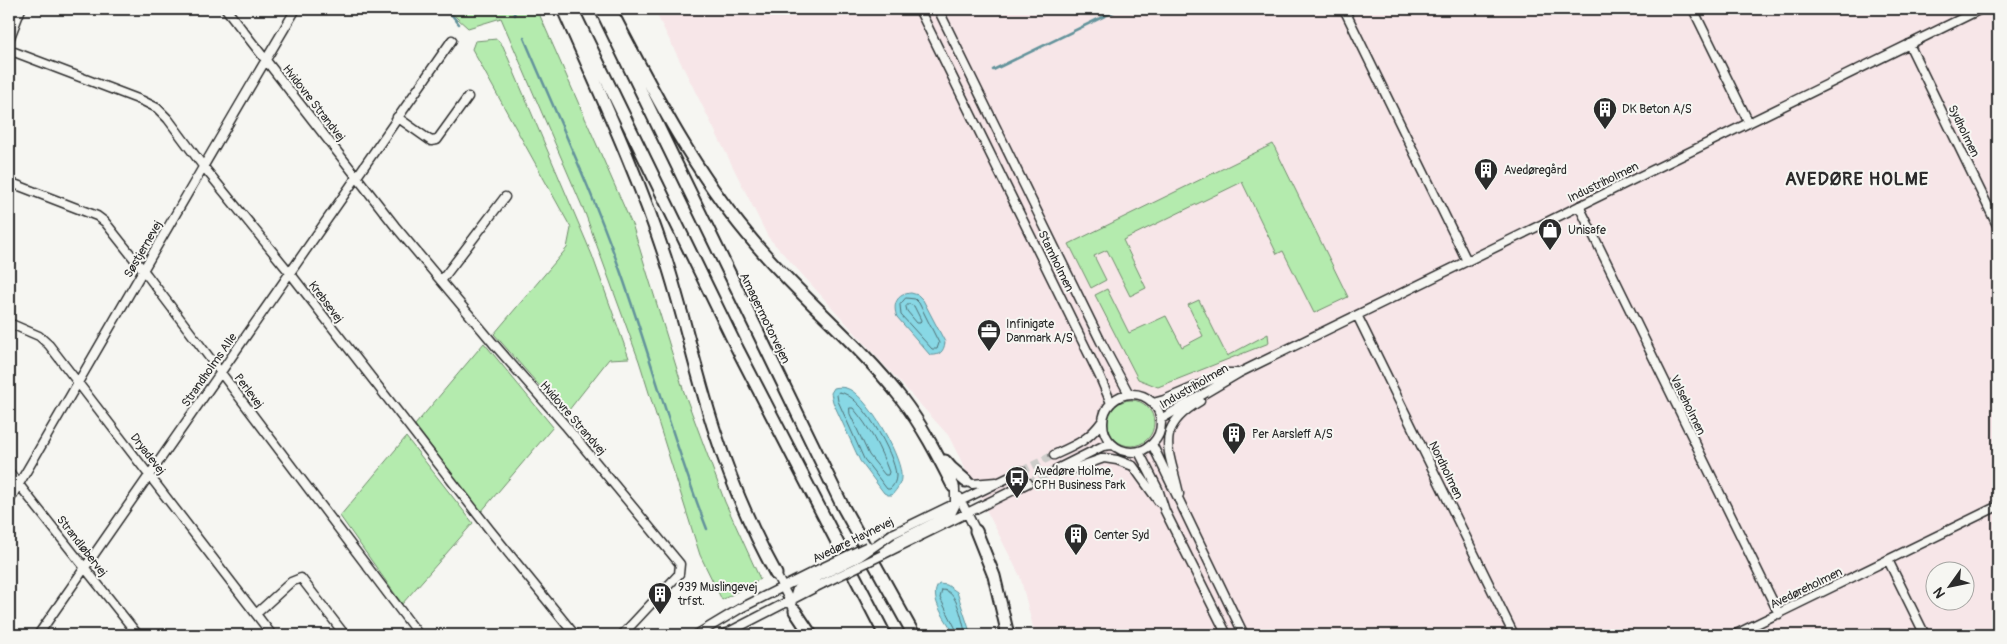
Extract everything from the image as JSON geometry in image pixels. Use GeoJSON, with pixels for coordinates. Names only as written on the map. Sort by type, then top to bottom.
{"type":"FeatureCollection","features":[{"type":"Feature","properties":{"kind":"highway"},"geometry":{"type":"LineString","coordinates":[[563,9],[631,164],[665,257],[718,440],[738,494],[776,574]]}},
{"type":"Feature","properties":{"kind":"highway"},"geometry":{"type":"LineString","coordinates":[[572,9],[736,348],[885,635]]}},
{"type":"Feature","properties":{"kind":"highway","name":"Amagermotorvejen"},"geometry":{"type":"LineString","coordinates":[[600,9],[843,507],[914,635]]}},
{"type":"Feature","properties":{"kind":"highway"},"geometry":{"type":"LineString","coordinates":[[610,9],[652,89],[695,164],[747,234],[787,279],[856,347],[901,399],[951,468],[966,481]]}},
{"type":"Feature","properties":{"kind":"highway"},"geometry":{"type":"LineString","coordinates":[[929,440],[954,487]]}},
{"type":"Feature","properties":{"kind":"highway"},"geometry":{"type":"LineString","coordinates":[[976,531],[994,576],[1008,635]]}},
{"type":"Feature","properties":{"kind":"highway"},"geometry":{"type":"LineString","coordinates":[[795,611],[811,635]]}},
{"type":"Feature","properties":{"kind":"street"},"geometry":{"type":"LineString","coordinates":[[9,40],[20,9]]}},
{"type":"Feature","properties":{"kind":"street","name":"Hvidovre Strandvej"},"geometry":{"type":"LineString","coordinates":[[226,9],[441,280],[680,564],[678,574],[622,635]]}},
{"type":"Feature","properties":{"kind":"street","name":"Søstjernevej"},"geometry":{"type":"LineString","coordinates":[[9,501],[296,9]]}},
{"type":"Feature","properties":{"kind":"street","name":"Stamholmen"},"geometry":{"type":"LineString","coordinates":[[919,9],[1100,377],[1111,403]]}},
{"type":"Feature","properties":{"kind":"street","name":"Stamholmen"},"geometry":{"type":"LineString","coordinates":[[938,9],[1129,394]]}},
{"type":"Feature","properties":{"kind":"street"},"geometry":{"type":"LineString","coordinates":[[1344,9],[1467,261]]}},
{"type":"Feature","properties":{"kind":"street"},"geometry":{"type":"LineString","coordinates":[[1693,9],[1749,123]]}},
{"type":"Feature","properties":{"kind":"street","name":"Industriholmen"},"geometry":{"type":"LineString","coordinates":[[1161,419],[1239,373],[1909,44],[1969,11],[1981,9]]}},
{"type":"Feature","properties":{"kind":"street","name":"Strandholms Alle"},"geometry":{"type":"LineString","coordinates":[[38,635],[452,40]]}},
{"type":"Feature","properties":{"kind":"street","name":"Sydholmen"},"geometry":{"type":"LineString","coordinates":[[1909,44],[1998,227]]}},
{"type":"Feature","properties":{"kind":"street","name":"Krebsevej"},"geometry":{"type":"LineString","coordinates":[[9,50],[157,108],[168,119],[477,514],[575,635]]}},
{"type":"Feature","properties":{"kind":"street"},"geometry":{"type":"LineString","coordinates":[[397,117],[431,141],[437,140],[468,96]]}},
{"type":"Feature","properties":{"kind":"street"},"geometry":{"type":"LineString","coordinates":[[978,129],[994,122]]}},
{"type":"Feature","properties":{"kind":"street","name":"Perlevej"},"geometry":{"type":"LineString","coordinates":[[9,182],[97,216],[105,222],[221,372],[399,611],[419,635]]}},
{"type":"Feature","properties":{"kind":"street"},"geometry":{"type":"LineString","coordinates":[[441,280],[505,197]]}},
{"type":"Feature","properties":{"kind":"street","name":"Valseholmen"},"geometry":{"type":"LineString","coordinates":[[1579,206],[1779,614]]}},
{"type":"Feature","properties":{"kind":"street","name":"Nordholmen"},"geometry":{"type":"LineString","coordinates":[[1357,315],[1514,635]]}},
{"type":"Feature","properties":{"kind":"street","name":"Dryadevej"},"geometry":{"type":"LineString","coordinates":[[9,323],[39,336],[49,345],[272,635]]}},
{"type":"Feature","properties":{"kind":"street","name":"Industriholmen"},"geometry":{"type":"LineString","coordinates":[[1152,403],[1164,400],[1227,373],[1239,373]]}},
{"type":"Feature","properties":{"kind":"street"},"geometry":{"type":"LineString","coordinates":[[1182,506],[1167,443],[1173,423],[1193,405],[1231,378]]}},
{"type":"Feature","properties":{"kind":"street"},"geometry":{"type":"LineString","coordinates":[[1054,455],[1085,441],[1094,433],[1111,403],[1119,397],[1129,394],[1139,395],[1152,403],[1158,410],[1161,419],[1158,435],[1152,444],[1139,452],[1122,451],[1112,445],[1104,431],[1103,420]]}},
{"type":"Feature","properties":{"kind":"street"},"geometry":{"type":"LineString","coordinates":[[1152,444],[1244,635]]}},
{"type":"Feature","properties":{"kind":"street"},"geometry":{"type":"LineString","coordinates":[[1112,445],[1103,446],[1058,469],[1073,469],[1104,458],[1133,466],[1165,511],[1227,635]]}},
{"type":"Feature","properties":{"kind":"street"},"geometry":{"type":"LineString","coordinates":[[1139,452],[1158,489],[1165,511]]}},
{"type":"Feature","properties":{"kind":"street","name":"Avedøre Havnevej"},"geometry":{"type":"LineString","coordinates":[[723,635],[874,559],[896,541],[958,502],[1022,471]]}},
{"type":"Feature","properties":{"kind":"street","name":"Strandløbervej"},"geometry":{"type":"LineString","coordinates":[[9,472],[138,635]]}},
{"type":"Feature","properties":{"kind":"street"},"geometry":{"type":"LineString","coordinates":[[966,481],[972,484],[1000,481]]}},
{"type":"Feature","properties":{"kind":"street","name":"Avedøre Havnevej"},"geometry":{"type":"LineString","coordinates":[[696,635],[741,608],[783,587],[967,513],[1028,483]]}},
{"type":"Feature","properties":{"kind":"street"},"geometry":{"type":"LineString","coordinates":[[954,487],[958,502],[967,513],[976,531]]}},
{"type":"Feature","properties":{"kind":"street","name":"Avedøreholmen"},"geometry":{"type":"LineString","coordinates":[[1734,635],[1998,506]]}},
{"type":"Feature","properties":{"kind":"street"},"geometry":{"type":"LineString","coordinates":[[1888,560],[1925,635]]}},
{"type":"Feature","properties":{"kind":"street"},"geometry":{"type":"LineString","coordinates":[[776,574],[792,599],[795,611]]}},
{"type":"Feature","properties":{"kind":"street"},"geometry":{"type":"LineString","coordinates":[[792,599],[797,589],[816,574]]}},
{"type":"Feature","properties":{"kind":"street"},"geometry":{"type":"LineString","coordinates":[[256,614],[291,582],[302,578],[345,635]]}},
{"type":"Feature","properties":{"kind":"shaded area"},"geometry":{"type":"Polygon","coordinates":[[[654,9],[1998,9],[1998,635],[1035,635],[1020,576],[948,435],[768,237],[654,9]]]}},
{"type":"Feature","properties":{"kind":"green space"},"geometry":{"type":"Polygon","coordinates":[[[447,9],[537,9],[633,227],[684,392],[725,502],[760,579],[722,600],[700,555],[639,361],[585,213],[501,18],[468,28],[447,9]]]}},
{"type":"Feature","properties":{"kind":"green space"},"geometry":{"type":"Polygon","coordinates":[[[497,39],[503,46],[592,255],[629,358],[609,359],[565,415],[494,334],[567,248],[571,228],[472,49],[475,41],[497,39]]]}},
{"type":"Feature","properties":{"kind":"green space"},"geometry":{"type":"Polygon","coordinates":[[[1273,144],[1348,297],[1314,313],[1283,251],[1277,254],[1242,182],[1123,240],[1146,288],[1130,296],[1107,250],[1094,256],[1106,280],[1091,288],[1069,244],[1273,144]]]}},
{"type":"Feature","properties":{"kind":"green space"},"geometry":{"type":"Polygon","coordinates":[[[1107,289],[1129,333],[1166,316],[1182,347],[1203,336],[1188,305],[1199,300],[1227,356],[1268,334],[1269,343],[1158,387],[1138,379],[1095,295],[1107,289]]]}},
{"type":"Feature","properties":{"kind":"green space"},"geometry":{"type":"Polygon","coordinates":[[[484,343],[553,427],[481,512],[415,425],[484,343]]]}},
{"type":"Feature","properties":{"kind":"green space"},"geometry":{"type":"Polygon","coordinates":[[[1126,400],[1136,400],[1148,406],[1153,414],[1153,432],[1148,440],[1140,445],[1126,446],[1118,443],[1111,436],[1108,428],[1108,418],[1111,410],[1118,403],[1126,400]]]}},
{"type":"Feature","properties":{"kind":"green space"},"geometry":{"type":"Polygon","coordinates":[[[406,437],[473,523],[402,604],[340,516],[406,437]]]}},
{"type":"Feature","properties":{"kind":"water"},"geometry":{"type":"Polygon","coordinates":[[[911,293],[918,295],[923,300],[945,342],[942,351],[936,355],[930,355],[897,317],[895,308],[897,300],[902,295],[911,293]]]}},
{"type":"Feature","properties":{"kind":"water"},"geometry":{"type":"Polygon","coordinates":[[[834,388],[844,388],[854,392],[881,425],[895,453],[901,474],[900,483],[892,495],[884,493],[860,461],[833,402],[831,393],[834,388]]]}},
{"type":"Feature","properties":{"kind":"water"},"geometry":{"type":"Polygon","coordinates":[[[939,584],[947,585],[957,592],[971,635],[955,635],[937,603],[935,596],[939,584]]]}},
{"type":"Feature","properties":{"kind":"waterway"},"geometry":{"type":"LineString","coordinates":[[447,9],[459,24]]}},
{"type":"Feature","properties":{"kind":"waterway"},"geometry":{"type":"LineString","coordinates":[[512,9],[515,15]]}},
{"type":"Feature","properties":{"kind":"waterway"},"geometry":{"type":"LineString","coordinates":[[993,70],[1119,9]]}},
{"type":"Feature","properties":{"kind":"waterway"},"geometry":{"type":"LineString","coordinates":[[524,38],[587,184],[610,243],[684,466],[707,529]]}},
{"type":"Feature","properties":{"kind":"tunnel"},"geometry":{"type":"LineString","coordinates":[[1022,471],[1054,455]]}},
{"type":"Feature","properties":{"kind":"tunnel"},"geometry":{"type":"LineString","coordinates":[[1028,483],[1057,469]]}},
{"type":"Feature","properties":{"kind":"place","name":"DK Beton A/S"},"geometry":{"type":"Point","coordinates":[1605,130]}},
{"type":"Feature","properties":{"kind":"place","name":"Avedøregård"},"geometry":{"type":"Point","coordinates":[1486,191]}},
{"type":"Feature","properties":{"kind":"place","name":"Unisafe"},"geometry":{"type":"Point","coordinates":[1550,251]}},
{"type":"Feature","properties":{"kind":"place","name":"Infinigate Danmark A/S"},"geometry":{"type":"Point","coordinates":[989,352]}},
{"type":"Feature","properties":{"kind":"place","name":"Per Aarsleff A/S"},"geometry":{"type":"Point","coordinates":[1234,455]}},
{"type":"Feature","properties":{"kind":"place","name":"Avedøre Holme, CPH Business Park"},"geometry":{"type":"Point","coordinates":[1017,499]}},
{"type":"Feature","properties":{"kind":"place","name":"Center Syd"},"geometry":{"type":"Point","coordinates":[1076,556]}},
{"type":"Feature","properties":{"kind":"place","name":"939 Muslingevej trfst."},"geometry":{"type":"Point","coordinates":[660,615]}},
{"type":"Feature","properties":{"kind":"district","name":"AVEDØRE HOLME"},"geometry":{"type":"Point","coordinates":[1857,179]}}]}
